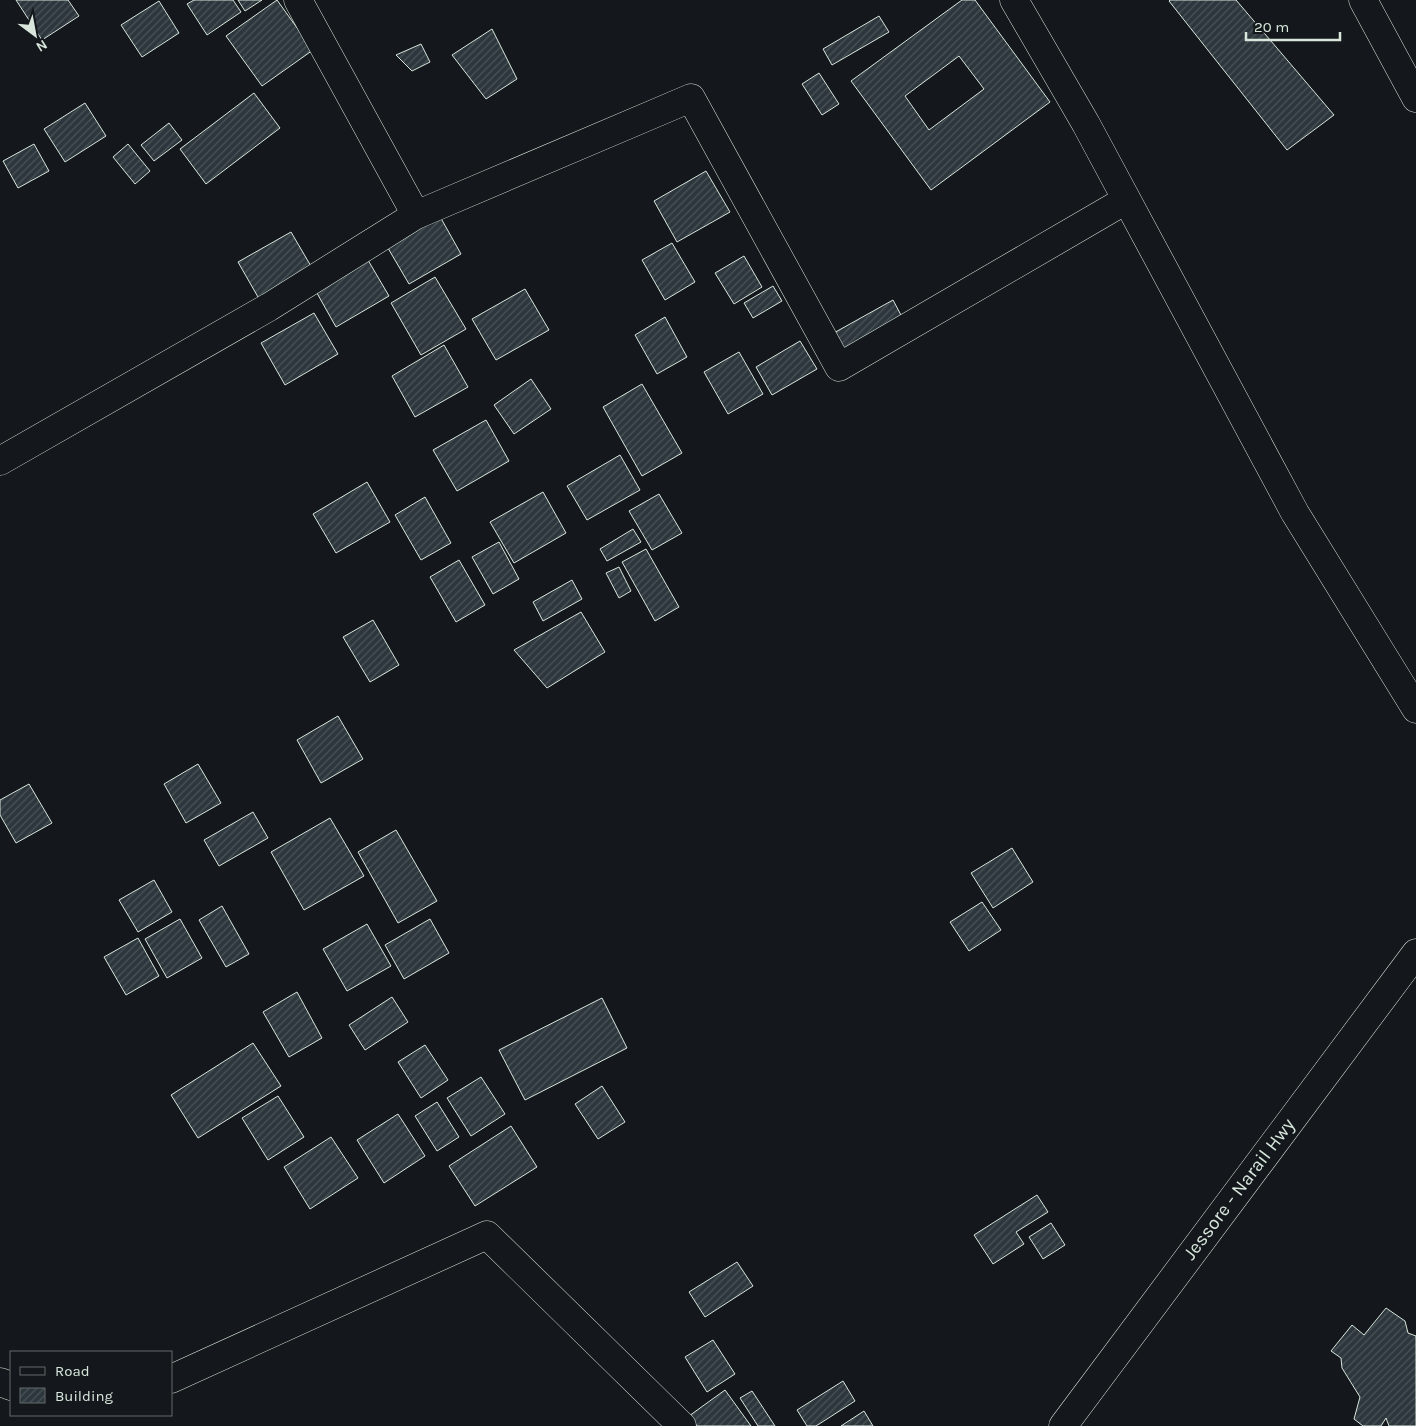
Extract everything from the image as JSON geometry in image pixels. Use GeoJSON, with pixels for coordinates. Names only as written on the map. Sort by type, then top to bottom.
{"type":"FeatureCollection","features":[{"type":"Feature","properties":{"kind":"main road"},"geometry":{"type":"LineString","coordinates":[[298,0],[416,215]]}},
{"type":"Feature","properties":{"kind":"main road"},"geometry":{"type":"LineString","coordinates":[[1014,0],[1086,124],[1295,513],[1416,709]]}},
{"type":"Feature","properties":{"kind":"main road"},"geometry":{"type":"LineString","coordinates":[[1363,0],[1416,98]]}},
{"type":"Feature","properties":{"kind":"main road"},"geometry":{"type":"LineString","coordinates":[[0,461],[269,307],[416,215],[690,98],[839,367],[1126,200]]}},
{"type":"Feature","properties":{"kind":"main road","name":"Jessore - Narail Hwy"},"geometry":{"type":"LineString","coordinates":[[1063,1426],[1416,953]]}},
{"type":"Feature","properties":{"kind":"main road"},"geometry":{"type":"LineString","coordinates":[[172,1379],[487,1234],[682,1426]]}},
{"type":"Feature","properties":{"kind":"building"},"geometry":{"type":"Polygon","coordinates":[[[16,0],[68,0],[79,16],[42,40],[16,0]]]}},
{"type":"Feature","properties":{"kind":"building"},"geometry":{"type":"Polygon","coordinates":[[[194,0],[233,0],[241,12],[207,35],[187,4],[194,0]]]}},
{"type":"Feature","properties":{"kind":"building"},"geometry":{"type":"Polygon","coordinates":[[[238,0],[262,0],[245,11],[238,0]]]}},
{"type":"Feature","properties":{"kind":"building"},"geometry":{"type":"Polygon","coordinates":[[[277,0],[313,50],[262,86],[226,36],[277,0]]]}},
{"type":"Feature","properties":{"kind":"building"},"geometry":{"type":"Polygon","coordinates":[[[962,0],[975,0],[1050,102],[931,190],[851,81],[962,0]],[[959,56],[905,96],[929,130],[984,89],[959,56]]]}},
{"type":"Feature","properties":{"kind":"building"},"geometry":{"type":"Polygon","coordinates":[[[1170,0],[1236,0],[1334,115],[1287,150],[1170,0]]]}},
{"type":"Feature","properties":{"kind":"building"},"geometry":{"type":"Polygon","coordinates":[[[159,1],[179,33],[142,57],[121,25],[159,1]]]}},
{"type":"Feature","properties":{"kind":"building"},"geometry":{"type":"Polygon","coordinates":[[[879,16],[889,32],[832,65],[823,49],[879,16]]]}},
{"type":"Feature","properties":{"kind":"building"},"geometry":{"type":"Polygon","coordinates":[[[492,29],[517,79],[486,99],[452,55],[492,29]]]}},
{"type":"Feature","properties":{"kind":"building"},"geometry":{"type":"Polygon","coordinates":[[[421,44],[430,62],[412,71],[396,55],[421,44]]]}},
{"type":"Feature","properties":{"kind":"building"},"geometry":{"type":"Polygon","coordinates":[[[819,73],[839,104],[822,115],[802,84],[819,73]]]}},
{"type":"Feature","properties":{"kind":"building"},"geometry":{"type":"Polygon","coordinates":[[[254,93],[280,128],[206,184],[180,149],[254,93]]]}},
{"type":"Feature","properties":{"kind":"building"},"geometry":{"type":"Polygon","coordinates":[[[85,103],[106,136],[65,162],[44,129],[85,103]]]}},
{"type":"Feature","properties":{"kind":"building"},"geometry":{"type":"Polygon","coordinates":[[[169,123],[182,140],[154,161],[141,145],[169,123]]]}},
{"type":"Feature","properties":{"kind":"building"},"geometry":{"type":"Polygon","coordinates":[[[34,144],[49,171],[18,188],[3,161],[34,144]]]}},
{"type":"Feature","properties":{"kind":"building"},"geometry":{"type":"Polygon","coordinates":[[[128,144],[150,171],[135,184],[113,157],[128,144]]]}},
{"type":"Feature","properties":{"kind":"building"},"geometry":{"type":"Polygon","coordinates":[[[706,171],[730,212],[677,242],[654,201],[706,171]]]}},
{"type":"Feature","properties":{"kind":"building"},"geometry":{"type":"Polygon","coordinates":[[[438,213],[461,254],[409,284],[385,243],[438,213]]]}},
{"type":"Feature","properties":{"kind":"building"},"geometry":{"type":"Polygon","coordinates":[[[291,232],[315,273],[262,304],[238,262],[291,232]]]}},
{"type":"Feature","properties":{"kind":"building"},"geometry":{"type":"Polygon","coordinates":[[[672,243],[695,282],[665,300],[642,260],[672,243]]]}},
{"type":"Feature","properties":{"kind":"building"},"geometry":{"type":"Polygon","coordinates":[[[365,255],[389,296],[336,327],[313,286],[365,255]]]}},
{"type":"Feature","properties":{"kind":"building"},"geometry":{"type":"Polygon","coordinates":[[[744,256],[762,287],[734,304],[715,273],[744,256]]]}},
{"type":"Feature","properties":{"kind":"building"},"geometry":{"type":"Polygon","coordinates":[[[435,277],[466,329],[421,355],[391,303],[435,277]]]}},
{"type":"Feature","properties":{"kind":"building"},"geometry":{"type":"Polygon","coordinates":[[[773,286],[782,301],[753,318],[744,303],[773,286]]]}},
{"type":"Feature","properties":{"kind":"building"},"geometry":{"type":"Polygon","coordinates":[[[525,289],[549,330],[496,360],[472,319],[525,289]]]}},
{"type":"Feature","properties":{"kind":"building"},"geometry":{"type":"Polygon","coordinates":[[[893,300],[902,317],[842,351],[832,334],[893,300]]]}},
{"type":"Feature","properties":{"kind":"building"},"geometry":{"type":"Polygon","coordinates":[[[314,313],[338,354],[285,385],[261,343],[314,313]]]}},
{"type":"Feature","properties":{"kind":"building"},"geometry":{"type":"Polygon","coordinates":[[[665,317],[687,357],[657,374],[635,335],[665,317]]]}},
{"type":"Feature","properties":{"kind":"building"},"geometry":{"type":"Polygon","coordinates":[[[800,341],[817,369],[772,395],[756,367],[800,341]]]}},
{"type":"Feature","properties":{"kind":"building"},"geometry":{"type":"Polygon","coordinates":[[[444,345],[468,387],[415,417],[392,376],[444,345]]]}},
{"type":"Feature","properties":{"kind":"building"},"geometry":{"type":"Polygon","coordinates":[[[739,352],[763,394],[728,414],[704,372],[739,352]]]}},
{"type":"Feature","properties":{"kind":"building"},"geometry":{"type":"Polygon","coordinates":[[[531,379],[551,409],[514,434],[494,405],[531,379]]]}},
{"type":"Feature","properties":{"kind":"building"},"geometry":{"type":"Polygon","coordinates":[[[642,384],[682,453],[642,476],[603,407],[642,384]]]}},
{"type":"Feature","properties":{"kind":"building"},"geometry":{"type":"Polygon","coordinates":[[[486,420],[509,461],[457,491],[433,450],[486,420]]]}},
{"type":"Feature","properties":{"kind":"building"},"geometry":{"type":"Polygon","coordinates":[[[620,455],[640,490],[587,520],[567,486],[620,455]]]}},
{"type":"Feature","properties":{"kind":"building"},"geometry":{"type":"Polygon","coordinates":[[[367,482],[390,522],[336,553],[313,514],[367,482]]]}},
{"type":"Feature","properties":{"kind":"building"},"geometry":{"type":"Polygon","coordinates":[[[543,492],[566,533],[514,563],[490,522],[543,492]]]}},
{"type":"Feature","properties":{"kind":"building"},"geometry":{"type":"Polygon","coordinates":[[[659,494],[682,533],[652,550],[629,511],[659,494]]]}},
{"type":"Feature","properties":{"kind":"building"},"geometry":{"type":"Polygon","coordinates":[[[425,497],[451,543],[421,560],[395,515],[425,497]]]}},
{"type":"Feature","properties":{"kind":"building"},"geometry":{"type":"Polygon","coordinates":[[[633,529],[641,542],[607,561],[600,549],[633,529]]]}},
{"type":"Feature","properties":{"kind":"building"},"geometry":{"type":"Polygon","coordinates":[[[499,542],[519,579],[493,594],[472,557],[499,542]]]}},
{"type":"Feature","properties":{"kind":"building"},"geometry":{"type":"Polygon","coordinates":[[[646,549],[679,607],[655,621],[622,562],[646,549]]]}},
{"type":"Feature","properties":{"kind":"building"},"geometry":{"type":"Polygon","coordinates":[[[459,560],[485,605],[456,622],[430,577],[459,560]]]}},
{"type":"Feature","properties":{"kind":"building"},"geometry":{"type":"Polygon","coordinates":[[[619,567],[631,591],[619,598],[606,573],[619,567]]]}},
{"type":"Feature","properties":{"kind":"building"},"geometry":{"type":"Polygon","coordinates":[[[572,580],[582,599],[543,621],[533,602],[572,580]]]}},
{"type":"Feature","properties":{"kind":"building"},"geometry":{"type":"Polygon","coordinates":[[[581,612],[605,652],[547,688],[514,650],[581,612]]]}},
{"type":"Feature","properties":{"kind":"building"},"geometry":{"type":"Polygon","coordinates":[[[373,620],[399,665],[370,682],[343,637],[373,620]]]}},
{"type":"Feature","properties":{"kind":"building"},"geometry":{"type":"Polygon","coordinates":[[[338,716],[363,759],[321,783],[297,740],[338,716]]]}},
{"type":"Feature","properties":{"kind":"building"},"geometry":{"type":"Polygon","coordinates":[[[198,764],[221,803],[186,823],[164,784],[198,764]]]}},
{"type":"Feature","properties":{"kind":"building"},"geometry":{"type":"Polygon","coordinates":[[[29,784],[52,823],[16,843],[0,815],[0,800],[29,784]]]}},
{"type":"Feature","properties":{"kind":"building"},"geometry":{"type":"Polygon","coordinates":[[[253,812],[268,838],[219,866],[204,840],[253,812]]]}},
{"type":"Feature","properties":{"kind":"building"},"geometry":{"type":"Polygon","coordinates":[[[330,818],[364,876],[304,910],[271,852],[330,818]]]}},
{"type":"Feature","properties":{"kind":"building"},"geometry":{"type":"Polygon","coordinates":[[[396,830],[437,901],[398,923],[358,852],[396,830]]]}},
{"type":"Feature","properties":{"kind":"building"},"geometry":{"type":"Polygon","coordinates":[[[1012,848],[1033,882],[993,908],[971,873],[1012,848]]]}},
{"type":"Feature","properties":{"kind":"building"},"geometry":{"type":"Polygon","coordinates":[[[154,880],[172,912],[138,932],[119,900],[154,880]]]}},
{"type":"Feature","properties":{"kind":"building"},"geometry":{"type":"Polygon","coordinates":[[[982,902],[1001,930],[969,951],[950,922],[982,902]]]}},
{"type":"Feature","properties":{"kind":"building"},"geometry":{"type":"Polygon","coordinates":[[[222,906],[249,954],[226,967],[199,920],[222,906]]]}},
{"type":"Feature","properties":{"kind":"building"},"geometry":{"type":"Polygon","coordinates":[[[180,919],[202,958],[167,978],[145,939],[180,919]]]}},
{"type":"Feature","properties":{"kind":"building"},"geometry":{"type":"Polygon","coordinates":[[[430,919],[449,953],[404,979],[385,945],[430,919]]]}},
{"type":"Feature","properties":{"kind":"building"},"geometry":{"type":"Polygon","coordinates":[[[367,924],[391,966],[347,991],[323,949],[367,924]]]}},
{"type":"Feature","properties":{"kind":"building"},"geometry":{"type":"Polygon","coordinates":[[[138,938],[159,976],[126,995],[104,957],[138,938]]]}},
{"type":"Feature","properties":{"kind":"building"},"geometry":{"type":"Polygon","coordinates":[[[297,992],[322,1038],[289,1057],[263,1012],[297,992]]]}},
{"type":"Feature","properties":{"kind":"building"},"geometry":{"type":"Polygon","coordinates":[[[392,997],[408,1022],[365,1050],[349,1025],[392,997]]]}},
{"type":"Feature","properties":{"kind":"building"},"geometry":{"type":"Polygon","coordinates":[[[602,998],[627,1048],[525,1100],[499,1050],[602,998]]]}},
{"type":"Feature","properties":{"kind":"building"},"geometry":{"type":"Polygon","coordinates":[[[253,1043],[281,1086],[198,1138],[171,1095],[253,1043]]]}},
{"type":"Feature","properties":{"kind":"building"},"geometry":{"type":"Polygon","coordinates":[[[425,1045],[448,1080],[421,1098],[398,1062],[425,1045]]]}},
{"type":"Feature","properties":{"kind":"building"},"geometry":{"type":"Polygon","coordinates":[[[481,1077],[505,1114],[471,1136],[447,1098],[481,1077]]]}},
{"type":"Feature","properties":{"kind":"building"},"geometry":{"type":"Polygon","coordinates":[[[602,1086],[625,1122],[598,1139],[575,1104],[602,1086]]]}},
{"type":"Feature","properties":{"kind":"building"},"geometry":{"type":"Polygon","coordinates":[[[278,1096],[304,1137],[268,1160],[242,1118],[278,1096]]]}},
{"type":"Feature","properties":{"kind":"building"},"geometry":{"type":"Polygon","coordinates":[[[437,1102],[459,1137],[437,1151],[415,1116],[437,1102]]]}},
{"type":"Feature","properties":{"kind":"building"},"geometry":{"type":"Polygon","coordinates":[[[398,1114],[425,1156],[384,1183],[357,1140],[398,1114]]]}},
{"type":"Feature","properties":{"kind":"building"},"geometry":{"type":"Polygon","coordinates":[[[511,1126],[537,1167],[475,1206],[449,1166],[511,1126]]]}},
{"type":"Feature","properties":{"kind":"building"},"geometry":{"type":"Polygon","coordinates":[[[331,1137],[358,1178],[310,1209],[284,1167],[331,1137]]]}},
{"type":"Feature","properties":{"kind":"building"},"geometry":{"type":"Polygon","coordinates":[[[1037,1195],[1048,1212],[1016,1232],[1024,1244],[993,1264],[974,1235],[1037,1195]]]}},
{"type":"Feature","properties":{"kind":"building"},"geometry":{"type":"Polygon","coordinates":[[[1051,1223],[1065,1245],[1043,1259],[1029,1237],[1051,1223]]]}},
{"type":"Feature","properties":{"kind":"building"},"geometry":{"type":"Polygon","coordinates":[[[737,1262],[753,1286],[705,1317],[689,1292],[737,1262]]]}},
{"type":"Feature","properties":{"kind":"building"},"geometry":{"type":"Polygon","coordinates":[[[1386,1308],[1405,1321],[1408,1333],[1416,1336],[1416,1426],[1389,1426],[1386,1418],[1381,1426],[1363,1426],[1354,1419],[1360,1397],[1342,1368],[1341,1358],[1331,1351],[1352,1325],[1364,1335],[1386,1308]]]}},
{"type":"Feature","properties":{"kind":"building"},"geometry":{"type":"Polygon","coordinates":[[[713,1340],[735,1374],[707,1392],[685,1357],[713,1340]]]}},
{"type":"Feature","properties":{"kind":"building"},"geometry":{"type":"Polygon","coordinates":[[[843,1381],[855,1401],[816,1426],[807,1426],[797,1410],[843,1381]]]}},
{"type":"Feature","properties":{"kind":"building"},"geometry":{"type":"Polygon","coordinates":[[[725,1390],[751,1426],[697,1426],[689,1416],[725,1390]]]}},
{"type":"Feature","properties":{"kind":"building"},"geometry":{"type":"Polygon","coordinates":[[[752,1391],[775,1426],[758,1426],[740,1398],[752,1391]]]}},
{"type":"Feature","properties":{"kind":"building"},"geometry":{"type":"Polygon","coordinates":[[[864,1411],[873,1426],[841,1426],[864,1411]]]}}]}
